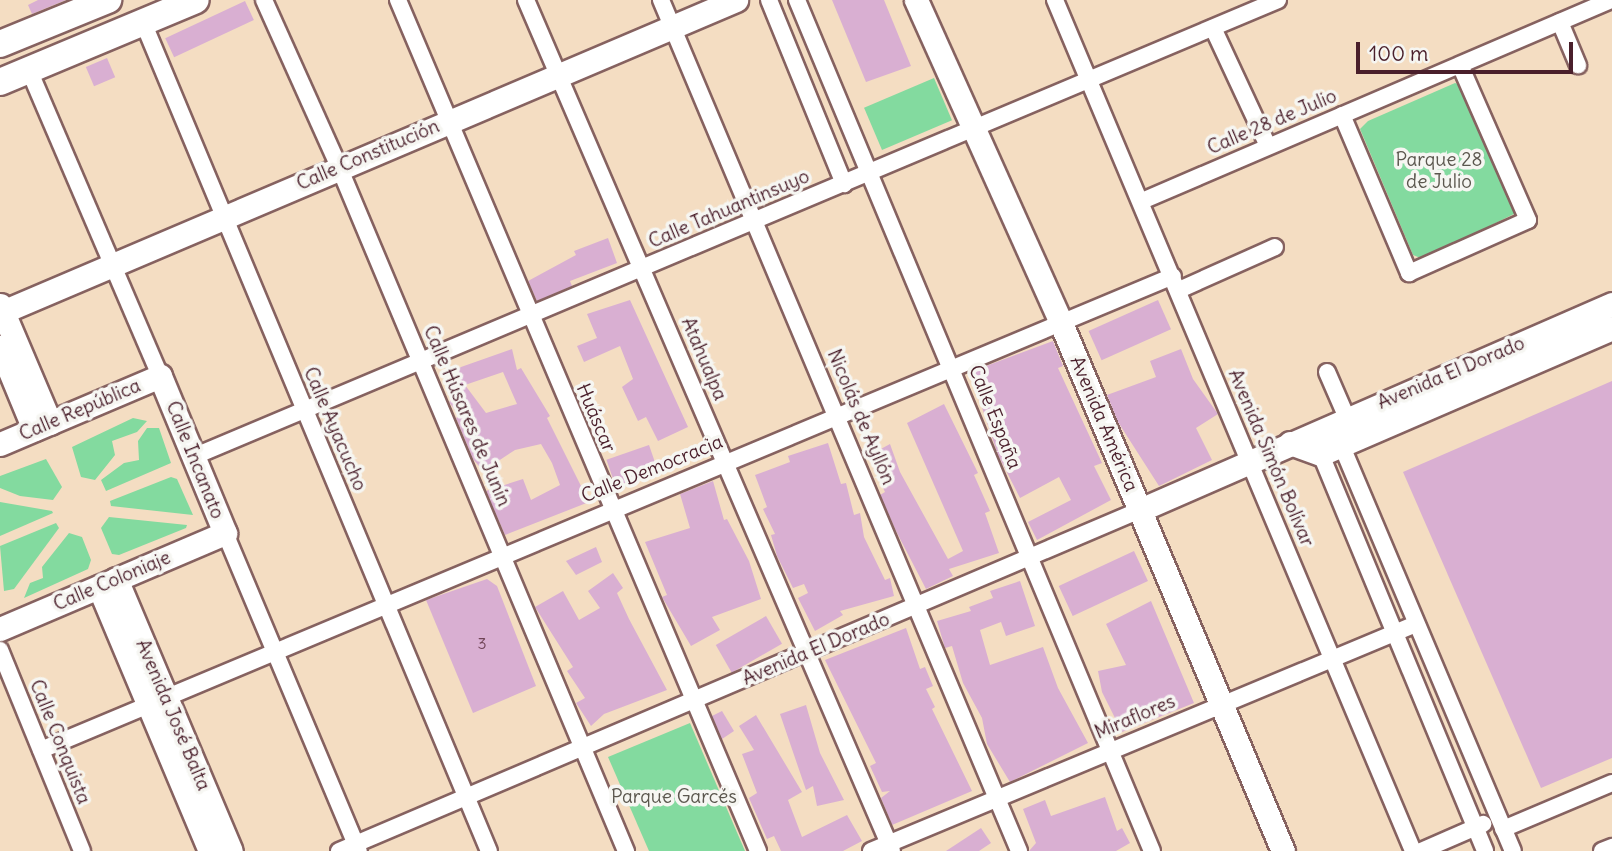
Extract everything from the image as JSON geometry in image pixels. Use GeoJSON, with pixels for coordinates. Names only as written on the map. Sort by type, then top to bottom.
{"type":"FeatureCollection","features":[{"type":"Feature","properties":{"kind":"main road"},"geometry":{"type":"LineString","coordinates":[[0,44],[108,0]]}},
{"type":"Feature","properties":{"kind":"main road"},"geometry":{"type":"LineString","coordinates":[[0,82],[196,0]]}},
{"type":"Feature","properties":{"kind":"street","name":"Calle Húsares de Junín"},"geometry":{"type":"LineString","coordinates":[[264,0],[339,167],[626,851]]}},
{"type":"Feature","properties":{"kind":"street","name":"Huáscar"},"geometry":{"type":"LineString","coordinates":[[398,0],[529,316],[758,851]]}},
{"type":"Feature","properties":{"kind":"street","name":"Atahualpa"},"geometry":{"type":"LineString","coordinates":[[526,0],[725,461],[805,654],[891,847]]}},
{"type":"Feature","properties":{"kind":"street","name":"Nicolás de Ayllón"},"geometry":{"type":"LineString","coordinates":[[661,0],[918,605],[1019,851]]}},
{"type":"Feature","properties":{"kind":"street","name":"Calle Constitución"},"geometry":{"type":"LineString","coordinates":[[1,310],[736,0]]}},
{"type":"Feature","properties":{"kind":"street"},"geometry":{"type":"LineString","coordinates":[[769,0],[844,184]]}},
{"type":"Feature","properties":{"kind":"street","name":"Calle España"},"geometry":{"type":"LineString","coordinates":[[797,0],[1152,851]]}},
{"type":"Feature","properties":{"kind":"street","name":"Avenida América"},"geometry":{"type":"LineString","coordinates":[[916,0],[1061,323],[1283,851]]}},
{"type":"Feature","properties":{"kind":"street","name":"Avenida Simón Bolívar"},"geometry":{"type":"LineString","coordinates":[[1055,0],[1142,201],[1413,851]]}},
{"type":"Feature","properties":{"kind":"street","name":"Calle Tahuantinsuyo"},"geometry":{"type":"LineString","coordinates":[[195,456],[1278,0]]}},
{"type":"Feature","properties":{"kind":"street","name":"Calle 28 de Julio"},"geometry":{"type":"LineString","coordinates":[[1142,201],[1611,0]]}},
{"type":"Feature","properties":{"kind":"street","name":"Calle Ayacucho"},"geometry":{"type":"LineString","coordinates":[[144,22],[489,851]]}},
{"type":"Feature","properties":{"kind":"street"},"geometry":{"type":"LineString","coordinates":[[1560,22],[1578,65]]}},
{"type":"Feature","properties":{"kind":"street"},"geometry":{"type":"LineString","coordinates":[[1213,28],[1268,146]]}},
{"type":"Feature","properties":{"kind":"street"},"geometry":{"type":"LineString","coordinates":[[1342,115],[1409,273],[1528,220],[1460,65]]}},
{"type":"Feature","properties":{"kind":"street","name":"Calle Incanato"},"geometry":{"type":"LineString","coordinates":[[29,70],[195,456],[357,847]]}},
{"type":"Feature","properties":{"kind":"street","name":"Calle Democracia"},"geometry":{"type":"LineString","coordinates":[[41,750],[612,507],[1061,323],[1275,247]]}},
{"type":"Feature","properties":{"kind":"street","name":"Avenida El Dorado"},"geometry":{"type":"LineString","coordinates":[[1331,435],[1612,304]]}},
{"type":"Feature","properties":{"kind":"street"},"geometry":{"type":"LineString","coordinates":[[1,310],[42,426]]}},
{"type":"Feature","properties":{"kind":"street","name":"Avenida El Dorado"},"geometry":{"type":"LineString","coordinates":[[339,851],[357,847],[467,797],[694,702],[1290,443],[1331,435],[1612,328]]}},
{"type":"Feature","properties":{"kind":"street"},"geometry":{"type":"LineString","coordinates":[[0,347],[42,426]]}},
{"type":"Feature","properties":{"kind":"street"},"geometry":{"type":"LineString","coordinates":[[1327,372],[1331,435],[1394,632],[1485,851]]}},
{"type":"Feature","properties":{"kind":"street","name":"Calle República"},"geometry":{"type":"LineString","coordinates":[[0,444],[160,376]]}},
{"type":"Feature","properties":{"kind":"street"},"geometry":{"type":"LineString","coordinates":[[1331,435],[1416,624],[1513,851]]}},
{"type":"Feature","properties":{"kind":"street","name":"Calle Coloniaje"},"geometry":{"type":"LineString","coordinates":[[0,629],[225,533]]}},
{"type":"Feature","properties":{"kind":"street","name":"Avenida José Balta"},"geometry":{"type":"LineString","coordinates":[[107,583],[157,700],[231,851]]}},
{"type":"Feature","properties":{"kind":"street","name":"Miraflores"},"geometry":{"type":"LineString","coordinates":[[871,851],[891,847],[998,798],[1416,624]]}},
{"type":"Feature","properties":{"kind":"street","name":"Calle Conquista"},"geometry":{"type":"LineString","coordinates":[[0,650],[82,851]]}},
{"type":"Feature","properties":{"kind":"street","name":"Avenida José Balta"},"geometry":{"type":"LineString","coordinates":[[157,700],[210,851]]}},
{"type":"Feature","properties":{"kind":"street"},"geometry":{"type":"LineString","coordinates":[[1421,851],[1476,828],[1501,824],[1612,783]]}},
{"type":"Feature","properties":{"kind":"street"},"geometry":{"type":"LineString","coordinates":[[1602,851],[1612,846]]}},
{"type":"Feature","properties":{"kind":"green space"},"geometry":{"type":"Polygon","coordinates":[[[934,78],[952,120],[882,150],[864,108],[934,78]]]}},
{"type":"Feature","properties":{"kind":"green space","name":"Parque 28 de Julio"},"geometry":{"type":"Polygon","coordinates":[[[1455,83],[1463,86],[1516,213],[1423,259],[1413,255],[1360,129],[1368,121],[1455,83]]]}},
{"type":"Feature","properties":{"kind":"green space"},"geometry":{"type":"Polygon","coordinates":[[[133,418],[147,421],[137,432],[112,441],[115,455],[95,480],[81,477],[72,447],[133,418]]]}},
{"type":"Feature","properties":{"kind":"green space"},"geometry":{"type":"Polygon","coordinates":[[[147,428],[159,428],[171,463],[106,491],[101,480],[124,463],[139,460],[138,441],[147,428]]]}},
{"type":"Feature","properties":{"kind":"green space"},"geometry":{"type":"Polygon","coordinates":[[[46,459],[62,487],[53,500],[20,496],[0,488],[0,476],[46,459]]]}},
{"type":"Feature","properties":{"kind":"green space"},"geometry":{"type":"Polygon","coordinates":[[[171,477],[177,479],[193,515],[111,506],[110,501],[171,477]]]}},
{"type":"Feature","properties":{"kind":"green space"},"geometry":{"type":"Polygon","coordinates":[[[0,502],[52,511],[53,513],[0,536],[0,502]]]}},
{"type":"Feature","properties":{"kind":"green space"},"geometry":{"type":"Polygon","coordinates":[[[109,517],[187,525],[186,528],[119,555],[112,554],[101,528],[109,517]]]}},
{"type":"Feature","properties":{"kind":"green space"},"geometry":{"type":"Polygon","coordinates":[[[56,523],[59,528],[14,589],[4,591],[0,546],[56,523]]]}},
{"type":"Feature","properties":{"kind":"green space"},"geometry":{"type":"Polygon","coordinates":[[[69,533],[82,537],[91,560],[88,569],[24,598],[30,583],[43,578],[42,567],[69,533]]]}},
{"type":"Feature","properties":{"kind":"green space","name":"Parque Garcés"},"geometry":{"type":"Polygon","coordinates":[[[690,723],[745,851],[649,851],[608,757],[690,723]]]}},
{"type":"Feature","properties":{"kind":"building"},"geometry":{"type":"Polygon","coordinates":[[[38,0],[66,0],[32,14],[28,5],[38,0]]]}},
{"type":"Feature","properties":{"kind":"building"},"geometry":{"type":"Polygon","coordinates":[[[832,0],[884,0],[911,66],[866,82],[832,0]]]}},
{"type":"Feature","properties":{"kind":"building"},"geometry":{"type":"Polygon","coordinates":[[[245,1],[254,20],[174,57],[165,38],[245,1]]]}},
{"type":"Feature","properties":{"kind":"building"},"geometry":{"type":"Polygon","coordinates":[[[107,58],[115,77],[94,86],[86,67],[107,58]]]}},
{"type":"Feature","properties":{"kind":"building"},"geometry":{"type":"Polygon","coordinates":[[[608,238],[617,263],[570,281],[572,286],[537,301],[528,281],[576,255],[574,251],[608,238]]]}},
{"type":"Feature","properties":{"kind":"building"},"geometry":{"type":"Polygon","coordinates":[[[630,300],[688,427],[658,441],[646,417],[638,421],[622,387],[633,379],[620,346],[584,362],[577,346],[597,338],[587,314],[630,300]]]}},
{"type":"Feature","properties":{"kind":"building"},"geometry":{"type":"Polygon","coordinates":[[[1158,300],[1171,329],[1102,360],[1089,331],[1158,300]]]}},
{"type":"Feature","properties":{"kind":"building"},"geometry":{"type":"Polygon","coordinates":[[[1053,341],[1063,366],[1058,368],[1102,463],[1094,466],[1111,500],[1037,540],[1028,522],[1071,500],[1059,477],[1020,498],[998,455],[970,372],[1053,341]]]}},
{"type":"Feature","properties":{"kind":"building"},"geometry":{"type":"Polygon","coordinates":[[[512,349],[517,370],[521,368],[550,416],[547,418],[589,502],[505,535],[486,491],[523,479],[531,500],[560,485],[552,463],[541,444],[515,450],[483,471],[473,459],[456,418],[459,416],[449,402],[452,399],[444,373],[512,349]],[[503,372],[465,385],[486,413],[517,404],[503,372]]]}},
{"type":"Feature","properties":{"kind":"building"},"geometry":{"type":"Polygon","coordinates":[[[1181,349],[1193,379],[1218,414],[1196,428],[1212,460],[1159,486],[1118,422],[1107,395],[1156,377],[1150,361],[1181,349]]]}},
{"type":"Feature","properties":{"kind":"building"},"geometry":{"type":"Polygon","coordinates":[[[1612,381],[1612,758],[1541,788],[1403,472],[1612,381]]]}},
{"type":"Feature","properties":{"kind":"building"},"geometry":{"type":"Polygon","coordinates":[[[944,404],[978,473],[974,475],[990,511],[985,513],[999,553],[949,569],[953,576],[926,589],[880,495],[885,492],[868,456],[890,444],[900,472],[948,559],[963,551],[907,423],[944,404]]]}},
{"type":"Feature","properties":{"kind":"building"},"geometry":{"type":"Polygon","coordinates":[[[828,443],[841,484],[846,483],[854,515],[860,513],[864,537],[885,580],[890,578],[894,596],[840,611],[843,615],[815,631],[798,598],[808,593],[804,584],[793,588],[777,556],[771,535],[775,534],[763,509],[767,507],[755,475],[790,462],[788,456],[828,443]]]}},
{"type":"Feature","properties":{"kind":"building"},"geometry":{"type":"Polygon","coordinates":[[[649,445],[658,471],[616,486],[606,460],[649,445]]]}},
{"type":"Feature","properties":{"kind":"building"},"geometry":{"type":"Polygon","coordinates":[[[713,481],[724,520],[727,519],[749,561],[761,599],[712,617],[720,630],[691,646],[662,597],[667,595],[645,542],[690,528],[680,494],[713,481]]]}},
{"type":"Feature","properties":{"kind":"building"},"geometry":{"type":"Polygon","coordinates":[[[596,547],[602,562],[576,575],[566,561],[596,547]]]}},
{"type":"Feature","properties":{"kind":"building"},"geometry":{"type":"Polygon","coordinates":[[[1134,551],[1148,581],[1073,616],[1059,586],[1134,551]]]}},
{"type":"Feature","properties":{"kind":"building"},"geometry":{"type":"Polygon","coordinates":[[[613,573],[623,588],[617,593],[629,619],[667,690],[604,714],[591,726],[576,703],[585,698],[567,671],[573,667],[535,607],[563,591],[579,620],[600,608],[588,591],[613,573]]]}},
{"type":"Feature","properties":{"kind":"building"},"geometry":{"type":"Polygon","coordinates":[[[487,579],[497,586],[536,686],[473,713],[426,600],[487,579]]]}},
{"type":"Feature","properties":{"kind":"building"},"geometry":{"type":"Polygon","coordinates":[[[1020,581],[1035,626],[1006,636],[1001,622],[980,630],[990,665],[1043,647],[1058,688],[1088,743],[1010,782],[987,744],[982,718],[963,683],[952,646],[945,648],[937,621],[971,611],[969,607],[993,598],[990,591],[1020,581]]]}},
{"type":"Feature","properties":{"kind":"building"},"geometry":{"type":"Polygon","coordinates":[[[1151,601],[1194,703],[1122,732],[1102,692],[1098,671],[1126,665],[1106,624],[1151,601]]]}},
{"type":"Feature","properties":{"kind":"building"},"geometry":{"type":"Polygon","coordinates":[[[766,616],[782,644],[732,673],[716,645],[766,616]]]}},
{"type":"Feature","properties":{"kind":"building"},"geometry":{"type":"Polygon","coordinates":[[[906,628],[920,669],[925,667],[933,686],[926,689],[935,707],[932,709],[972,791],[892,825],[881,798],[890,791],[882,792],[870,766],[876,763],[825,660],[906,628]]]}},
{"type":"Feature","properties":{"kind":"building"},"geometry":{"type":"Polygon","coordinates":[[[806,705],[820,753],[844,800],[817,806],[813,786],[806,790],[780,714],[806,705]]]}},
{"type":"Feature","properties":{"kind":"building"},"geometry":{"type":"Polygon","coordinates":[[[722,711],[734,731],[722,739],[712,716],[722,711]]]}},
{"type":"Feature","properties":{"kind":"building"},"geometry":{"type":"Polygon","coordinates":[[[756,715],[802,792],[788,800],[802,837],[847,815],[862,841],[843,851],[781,851],[774,836],[767,839],[749,798],[757,793],[742,754],[754,750],[739,726],[756,715]]]}},
{"type":"Feature","properties":{"kind":"building"},"geometry":{"type":"Polygon","coordinates":[[[1105,797],[1117,831],[1122,828],[1130,843],[1116,851],[1029,851],[1036,843],[1023,809],[1045,800],[1051,816],[1105,797]]]}},
{"type":"Feature","properties":{"kind":"building"},"geometry":{"type":"Polygon","coordinates":[[[981,828],[991,843],[979,851],[946,851],[981,828]]]}}]}
